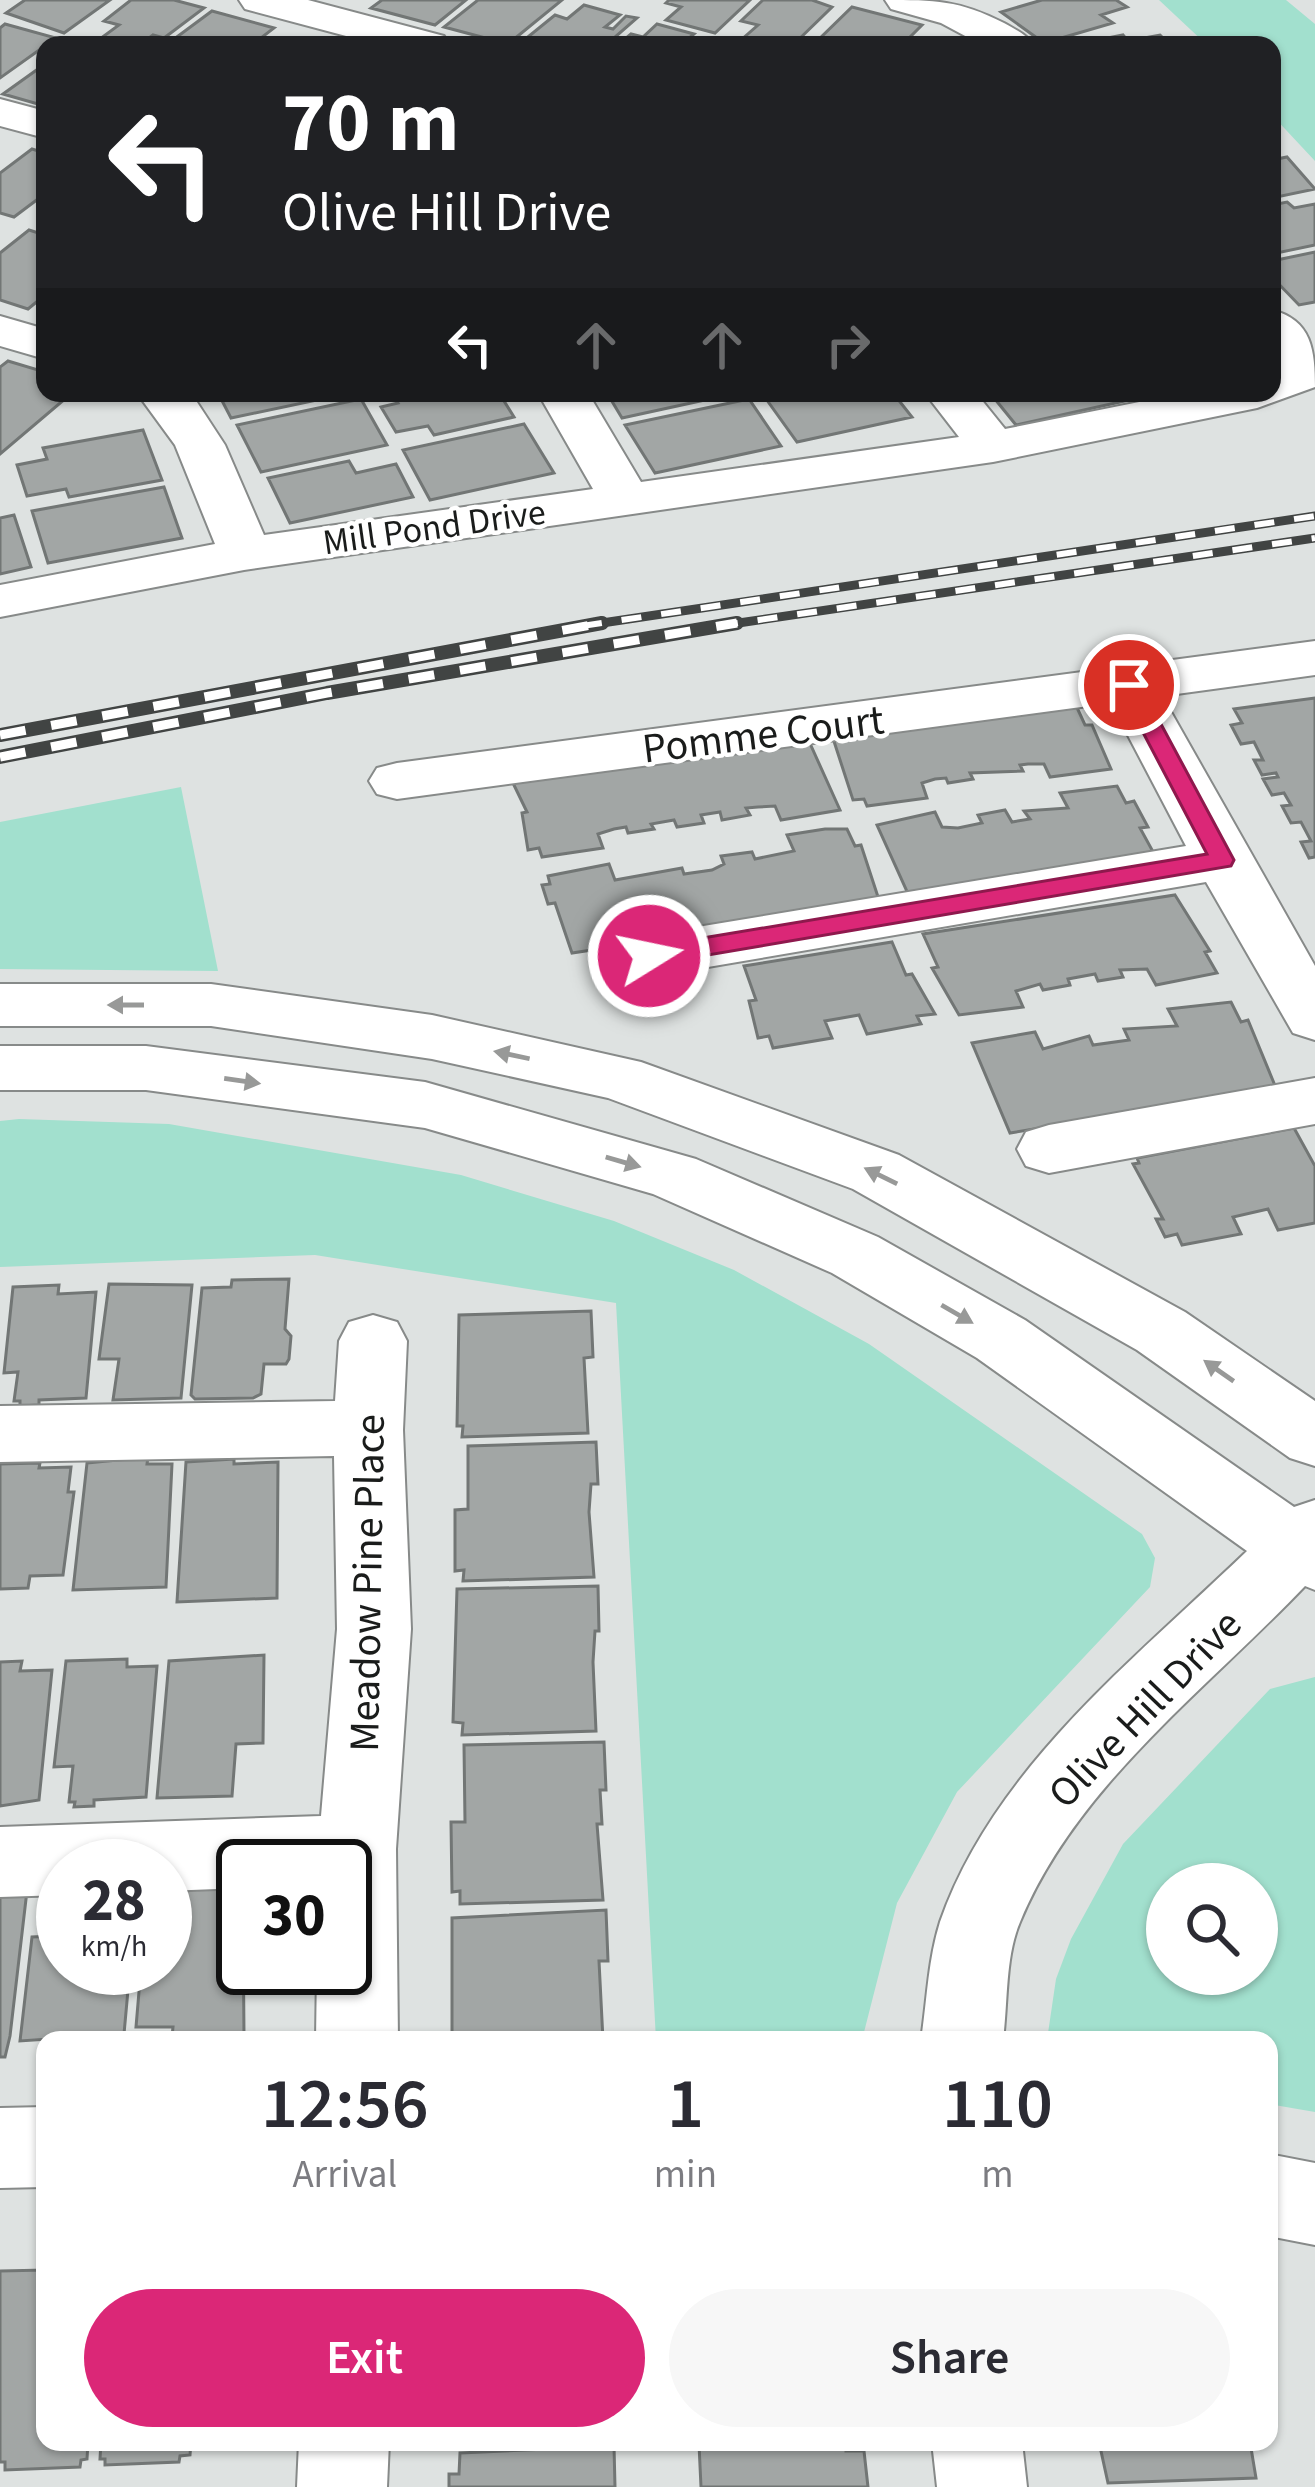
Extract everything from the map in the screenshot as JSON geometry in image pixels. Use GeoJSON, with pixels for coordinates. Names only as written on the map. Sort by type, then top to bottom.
{"type":"FeatureCollection","features":[{"type":"Feature","properties":{"kind":"street"},"geometry":{"type":"LineString","coordinates":[[260,0],[395,36]]}},
{"type":"Feature","properties":{"kind":"street"},"geometry":{"type":"LineString","coordinates":[[906,0],[956,14],[996,36]]}},
{"type":"Feature","properties":{"kind":"street"},"geometry":{"type":"LineString","coordinates":[[0,112],[36,122]]}},
{"type":"Feature","properties":{"kind":"street"},"geometry":{"type":"LineString","coordinates":[[0,330],[36,342]]}},
{"type":"Feature","properties":{"kind":"street"},"geometry":{"type":"LineString","coordinates":[[1281,334],[1301,364],[1296,379],[1281,385]]}},
{"type":"Feature","properties":{"kind":"street"},"geometry":{"type":"LineString","coordinates":[[170,402],[182,416],[244,554]]}},
{"type":"Feature","properties":{"kind":"street"},"geometry":{"type":"LineString","coordinates":[[568,402],[625,499]]}},
{"type":"Feature","properties":{"kind":"street"},"geometry":{"type":"LineString","coordinates":[[957,402],[993,447]]}},
{"type":"Feature","properties":{"kind":"street","name":"Mill Pond Drive"},"geometry":{"type":"LineString","coordinates":[[0,601],[244,554],[993,447],[1213,402]]}},
{"type":"Feature","properties":{"kind":"street","name":"Pomme Court"},"geometry":{"type":"LineString","coordinates":[[397,781],[1315,658]]}},
{"type":"Feature","properties":{"kind":"street"},"geometry":{"type":"LineString","coordinates":[[1129,685],[1222,860],[1309,994]]}},
{"type":"Feature","properties":{"kind":"street"},"geometry":{"type":"LineString","coordinates":[[649,956],[1222,860]]}},
{"type":"Feature","properties":{"kind":"street"},"geometry":{"type":"LineString","coordinates":[[0,1005],[211,1005],[432,1037],[619,1078],[876,1172],[1160,1331],[1315,1438]]}},
{"type":"Feature","properties":{"kind":"street"},"geometry":{"type":"LineString","coordinates":[[0,1068],[146,1068],[425,1105],[674,1176],[855,1256],[1001,1339],[1309,1545]]}},
{"type":"Feature","properties":{"kind":"street"},"geometry":{"type":"LineString","coordinates":[[1049,1149],[1315,1101]]}},
{"type":"Feature","properties":{"kind":"street","name":"Meadow Pine Place"},"geometry":{"type":"LineString","coordinates":[[358,1839],[374,1629],[368,1430],[373,1341]]}},
{"type":"Feature","properties":{"kind":"street"},"geometry":{"type":"LineString","coordinates":[[0,1434],[304,1427],[368,1430]]}},
{"type":"Feature","properties":{"kind":"street","name":"Olive Hill Drive"},"geometry":{"type":"LineString","coordinates":[[963,2031],[981,1918],[1039,1818],[1126,1717],[1309,1545]]}},
{"type":"Feature","properties":{"kind":"street"},"geometry":{"type":"LineString","coordinates":[[0,1862],[216,1855]]}},
{"type":"Feature","properties":{"kind":"street","name":"Meadow Pine Place"},"geometry":{"type":"LineString","coordinates":[[357,1995],[357,2031]]}},
{"type":"Feature","properties":{"kind":"street"},"geometry":{"type":"LineString","coordinates":[[0,2148],[36,2146]]}},
{"type":"Feature","properties":{"kind":"street"},"geometry":{"type":"LineString","coordinates":[[1278,2197],[1315,2204]]}},
{"type":"Feature","properties":{"kind":"street"},"geometry":{"type":"LineString","coordinates":[[342,2487],[344,2451]]}},
{"type":"Feature","properties":{"kind":"street"},"geometry":{"type":"LineString","coordinates":[[978,2451],[982,2487]]}},
{"type":"Feature","properties":{"kind":"green space"},"geometry":{"type":"Polygon","coordinates":[[[1159,0],[1286,0],[1315,24],[1315,161],[1281,125],[1281,36],[1197,36],[1159,0]]]}},
{"type":"Feature","properties":{"kind":"green space"},"geometry":{"type":"Polygon","coordinates":[[[181,787],[218,971],[0,969],[0,822],[181,787]]]}},
{"type":"Feature","properties":{"kind":"green space"},"geometry":{"type":"Polygon","coordinates":[[[0,1121],[169,1124],[461,1175],[614,1221],[734,1270],[869,1344],[1142,1534],[1155,1558],[1150,1587],[957,1792],[897,1903],[864,2031],[656,2031],[616,1303],[315,1255],[0,1267],[0,1121]]]}},
{"type":"Feature","properties":{"kind":"green space"},"geometry":{"type":"Polygon","coordinates":[[[1315,1677],[1315,2112],[1278,2106],[1278,2031],[1048,2031],[1056,1979],[1071,1939],[1123,1844],[1270,1689],[1315,1677]]]}},
{"type":"Feature","properties":{"kind":"building"},"geometry":{"type":"Polygon","coordinates":[[[25,0],[110,0],[64,33],[6,13],[25,0]]]}},
{"type":"Feature","properties":{"kind":"building"},"geometry":{"type":"Polygon","coordinates":[[[131,0],[174,0],[204,8],[167,36],[104,36],[119,25],[104,21],[131,0]]]}},
{"type":"Feature","properties":{"kind":"building"},"geometry":{"type":"Polygon","coordinates":[[[382,0],[466,0],[435,25],[371,8],[382,0]]]}},
{"type":"Feature","properties":{"kind":"building"},"geometry":{"type":"Polygon","coordinates":[[[478,0],[562,0],[518,36],[478,36],[444,27],[478,0]]]}},
{"type":"Feature","properties":{"kind":"building"},"geometry":{"type":"Polygon","coordinates":[[[750,0],[715,33],[666,20],[681,7],[666,3],[750,0]]]}},
{"type":"Feature","properties":{"kind":"building"},"geometry":{"type":"Polygon","coordinates":[[[763,0],[812,0],[832,7],[802,36],[746,36],[758,25],[741,21],[763,0]]]}},
{"type":"Feature","properties":{"kind":"building"},"geometry":{"type":"Polygon","coordinates":[[[1042,0],[1116,0],[1127,7],[1101,15],[1113,23],[1068,36],[1034,36],[1001,12],[1042,0]]]}},
{"type":"Feature","properties":{"kind":"building"},"geometry":{"type":"Polygon","coordinates":[[[584,5],[620,15],[605,27],[613,29],[626,16],[637,18],[616,36],[529,36],[555,15],[567,19],[584,5]]]}},
{"type":"Feature","properties":{"kind":"building"},"geometry":{"type":"Polygon","coordinates":[[[852,7],[922,25],[911,36],[822,36],[852,7]]]}},
{"type":"Feature","properties":{"kind":"building"},"geometry":{"type":"Polygon","coordinates":[[[212,11],[274,28],[264,36],[178,36],[212,11]]]}},
{"type":"Feature","properties":{"kind":"building"},"geometry":{"type":"Polygon","coordinates":[[[5,24],[49,36],[36,36],[36,52],[0,78],[0,28],[5,24]]]}},
{"type":"Feature","properties":{"kind":"building"},"geometry":{"type":"Polygon","coordinates":[[[657,24],[694,34],[692,36],[644,36],[657,24]]]}},
{"type":"Feature","properties":{"kind":"building"},"geometry":{"type":"Polygon","coordinates":[[[36,70],[36,103],[3,94],[36,70]]]}},
{"type":"Feature","properties":{"kind":"building"},"geometry":{"type":"Polygon","coordinates":[[[36,150],[36,200],[14,217],[0,213],[0,173],[36,150]]]}},
{"type":"Feature","properties":{"kind":"building"},"geometry":{"type":"Polygon","coordinates":[[[1287,157],[1315,189],[1281,196],[1281,158],[1287,157]]]}},
{"type":"Feature","properties":{"kind":"building"},"geometry":{"type":"Polygon","coordinates":[[[1281,203],[1294,208],[1315,204],[1315,245],[1281,252],[1281,203]]]}},
{"type":"Feature","properties":{"kind":"building"},"geometry":{"type":"Polygon","coordinates":[[[29,230],[36,232],[36,302],[28,309],[0,300],[0,253],[29,230]]]}},
{"type":"Feature","properties":{"kind":"building"},"geometry":{"type":"Polygon","coordinates":[[[1315,252],[1315,302],[1299,305],[1281,286],[1281,259],[1315,252]]]}},
{"type":"Feature","properties":{"kind":"building"},"geometry":{"type":"Polygon","coordinates":[[[8,361],[36,369],[36,402],[61,402],[0,454],[0,367],[8,361]]]}},
{"type":"Feature","properties":{"kind":"building"},"geometry":{"type":"Polygon","coordinates":[[[223,402],[307,402],[231,418],[223,402]]]}},
{"type":"Feature","properties":{"kind":"building"},"geometry":{"type":"Polygon","coordinates":[[[363,402],[387,445],[261,472],[237,425],[363,402]]]}},
{"type":"Feature","properties":{"kind":"building"},"geometry":{"type":"Polygon","coordinates":[[[505,402],[514,417],[434,435],[428,426],[396,432],[381,407],[505,402]]]}},
{"type":"Feature","properties":{"kind":"building"},"geometry":{"type":"Polygon","coordinates":[[[612,402],[696,402],[622,418],[612,402]]]}},
{"type":"Feature","properties":{"kind":"building"},"geometry":{"type":"Polygon","coordinates":[[[751,402],[781,446],[655,473],[625,425],[751,402]]]}},
{"type":"Feature","properties":{"kind":"building"},"geometry":{"type":"Polygon","coordinates":[[[768,402],[900,402],[912,417],[797,442],[768,402]]]}},
{"type":"Feature","properties":{"kind":"building"},"geometry":{"type":"Polygon","coordinates":[[[997,402],[1120,402],[1016,425],[997,402]]]}},
{"type":"Feature","properties":{"kind":"building"},"geometry":{"type":"Polygon","coordinates":[[[524,424],[554,473],[430,500],[403,450],[524,424]]]}},
{"type":"Feature","properties":{"kind":"building"},"geometry":{"type":"Polygon","coordinates":[[[143,430],[162,480],[69,497],[66,489],[27,496],[17,465],[47,459],[43,448],[143,430]]]}},
{"type":"Feature","properties":{"kind":"building"},"geometry":{"type":"Polygon","coordinates":[[[349,461],[356,473],[396,464],[413,497],[290,523],[268,478],[349,461]]]}},
{"type":"Feature","properties":{"kind":"building"},"geometry":{"type":"Polygon","coordinates":[[[164,487],[182,538],[48,563],[32,511],[164,487]]]}},
{"type":"Feature","properties":{"kind":"building"},"geometry":{"type":"Polygon","coordinates":[[[14,515],[31,567],[0,574],[0,518],[14,515]]]}},
{"type":"Feature","properties":{"kind":"building"},"geometry":{"type":"Polygon","coordinates":[[[1315,698],[1315,857],[1309,858],[1301,842],[1311,841],[1301,822],[1291,823],[1282,806],[1291,805],[1284,793],[1272,795],[1263,779],[1278,777],[1276,773],[1262,775],[1254,760],[1263,760],[1254,742],[1241,744],[1231,725],[1242,723],[1234,709],[1315,698]]]}},
{"type":"Feature","properties":{"kind":"building"},"geometry":{"type":"Polygon","coordinates":[[[1073,699],[1085,725],[1092,725],[1111,769],[1050,777],[1044,764],[1020,765],[1023,771],[970,773],[973,779],[948,783],[946,778],[935,779],[922,783],[927,798],[867,806],[864,799],[853,800],[830,729],[1073,699]]]}},
{"type":"Feature","properties":{"kind":"building"},"geometry":{"type":"Polygon","coordinates":[[[808,739],[840,810],[781,820],[775,806],[746,808],[750,815],[722,820],[720,812],[701,815],[704,823],[677,827],[674,820],[628,833],[626,827],[614,829],[598,834],[603,848],[542,857],[539,848],[528,850],[522,813],[527,812],[511,779],[808,739]]]}},
{"type":"Feature","properties":{"kind":"building"},"geometry":{"type":"Polygon","coordinates":[[[1117,786],[1126,803],[1134,801],[1148,827],[1140,828],[1157,859],[910,898],[877,825],[935,812],[942,827],[958,828],[982,823],[978,815],[1005,810],[1012,822],[1030,819],[1024,811],[1068,808],[1060,793],[1117,786]]]}},
{"type":"Feature","properties":{"kind":"building"},"geometry":{"type":"Polygon","coordinates":[[[847,829],[855,846],[861,845],[881,906],[572,953],[555,903],[548,904],[542,885],[550,884],[548,876],[609,864],[615,880],[682,868],[684,874],[712,870],[724,864],[721,856],[752,852],[755,859],[794,851],[787,835],[847,829]]]}},
{"type":"Feature","properties":{"kind":"building"},"geometry":{"type":"Polygon","coordinates":[[[1175,895],[1210,951],[1205,952],[1217,973],[1156,985],[1147,969],[1120,970],[1123,977],[1098,981],[1095,974],[1068,979],[1070,985],[1043,990],[1040,984],[1016,991],[1023,1007],[959,1015],[932,968],[938,967],[923,934],[1175,895]]]}},
{"type":"Feature","properties":{"kind":"building"},"geometry":{"type":"Polygon","coordinates":[[[892,942],[906,975],[912,974],[935,1014],[917,1016],[921,1024],[867,1034],[859,1015],[825,1021],[832,1038],[773,1048],[769,1036],[758,1038],[749,1001],[756,1000],[744,966],[892,942]]]}},
{"type":"Feature","properties":{"kind":"building"},"geometry":{"type":"Polygon","coordinates":[[[1231,1002],[1241,1022],[1248,1020],[1276,1088],[1010,1133],[972,1043],[1035,1032],[1043,1049],[1089,1036],[1093,1045],[1129,1040],[1124,1029],[1177,1026],[1168,1009],[1231,1002]]]}},
{"type":"Feature","properties":{"kind":"building"},"geometry":{"type":"Polygon","coordinates":[[[1294,1128],[1315,1166],[1315,1223],[1278,1230],[1268,1209],[1233,1217],[1241,1234],[1182,1245],[1177,1234],[1165,1237],[1156,1219],[1163,1219],[1133,1164],[1139,1163],[1137,1158],[1294,1128]]]}},
{"type":"Feature","properties":{"kind":"building"},"geometry":{"type":"Polygon","coordinates":[[[289,1279],[285,1329],[291,1336],[286,1364],[264,1364],[261,1394],[253,1398],[195,1399],[191,1395],[202,1288],[231,1287],[232,1280],[289,1279]]]}},
{"type":"Feature","properties":{"kind":"building"},"geometry":{"type":"Polygon","coordinates":[[[109,1284],[192,1285],[181,1398],[113,1400],[119,1359],[99,1359],[109,1284]]]}},
{"type":"Feature","properties":{"kind":"building"},"geometry":{"type":"Polygon","coordinates":[[[59,1285],[58,1294],[96,1292],[86,1398],[39,1400],[39,1405],[20,1406],[20,1401],[14,1401],[18,1372],[4,1373],[13,1287],[59,1285]]]}},
{"type":"Feature","properties":{"kind":"building"},"geometry":{"type":"Polygon","coordinates":[[[591,1311],[593,1357],[584,1358],[588,1433],[462,1437],[463,1426],[457,1426],[459,1315],[591,1311]]]}},
{"type":"Feature","properties":{"kind":"building"},"geometry":{"type":"Polygon","coordinates":[[[596,1442],[598,1484],[591,1484],[589,1512],[594,1577],[463,1581],[464,1570],[455,1571],[455,1510],[468,1509],[468,1446],[596,1442]]]}},
{"type":"Feature","properties":{"kind":"building"},"geometry":{"type":"Polygon","coordinates":[[[148,1457],[147,1464],[172,1464],[166,1587],[73,1590],[87,1463],[148,1457]]]}},
{"type":"Feature","properties":{"kind":"building"},"geometry":{"type":"Polygon","coordinates":[[[234,1459],[234,1464],[278,1462],[277,1598],[177,1602],[186,1462],[234,1459]]]}},
{"type":"Feature","properties":{"kind":"building"},"geometry":{"type":"Polygon","coordinates":[[[40,1463],[39,1468],[71,1467],[68,1492],[74,1492],[63,1575],[30,1576],[28,1588],[0,1589],[0,1464],[40,1463]]]}},
{"type":"Feature","properties":{"kind":"building"},"geometry":{"type":"Polygon","coordinates":[[[598,1586],[599,1631],[595,1631],[593,1662],[596,1731],[462,1735],[463,1723],[453,1722],[457,1589],[598,1586]]]}},
{"type":"Feature","properties":{"kind":"building"},"geometry":{"type":"Polygon","coordinates":[[[264,1655],[263,1743],[236,1744],[232,1796],[157,1798],[169,1661],[264,1655]]]}},
{"type":"Feature","properties":{"kind":"building"},"geometry":{"type":"Polygon","coordinates":[[[127,1659],[127,1667],[157,1666],[146,1797],[94,1800],[94,1806],[74,1807],[75,1802],[69,1802],[73,1766],[54,1767],[66,1661],[127,1659]]]}},
{"type":"Feature","properties":{"kind":"building"},"geometry":{"type":"Polygon","coordinates":[[[22,1661],[20,1671],[52,1670],[39,1800],[0,1806],[0,1662],[22,1661]]]}},
{"type":"Feature","properties":{"kind":"building"},"geometry":{"type":"Polygon","coordinates":[[[604,1742],[606,1790],[600,1790],[602,1824],[597,1824],[603,1900],[460,1904],[460,1891],[452,1892],[451,1822],[465,1822],[464,1745],[604,1742]]]}},
{"type":"Feature","properties":{"kind":"building"},"geometry":{"type":"Polygon","coordinates":[[[216,1875],[216,1995],[244,1995],[244,2031],[136,2027],[139,1995],[192,1995],[192,1876],[216,1875]]]}},
{"type":"Feature","properties":{"kind":"building"},"geometry":{"type":"Polygon","coordinates":[[[28,1882],[10,2036],[5,2057],[0,2057],[0,1883],[28,1882]]]}},
{"type":"Feature","properties":{"kind":"building"},"geometry":{"type":"Polygon","coordinates":[[[606,1910],[608,1961],[599,1961],[603,2031],[452,2031],[452,1918],[606,1910]]]}},
{"type":"Feature","properties":{"kind":"building"},"geometry":{"type":"Polygon","coordinates":[[[32,1937],[36,1937],[36,1995],[128,1995],[124,2031],[36,2031],[36,2040],[20,2041],[32,1937]]]}},
{"type":"Feature","properties":{"kind":"building"},"geometry":{"type":"Polygon","coordinates":[[[36,2270],[36,2451],[87,2451],[80,2467],[5,2470],[5,2462],[0,2462],[0,2271],[36,2270]]]}},
{"type":"Feature","properties":{"kind":"building"},"geometry":{"type":"Polygon","coordinates":[[[100,2451],[190,2451],[180,2456],[179,2462],[105,2465],[105,2459],[100,2459],[100,2451]]]}},
{"type":"Feature","properties":{"kind":"building"},"geometry":{"type":"Polygon","coordinates":[[[614,2451],[615,2487],[449,2487],[449,2474],[459,2474],[460,2453],[614,2451]]]}},
{"type":"Feature","properties":{"kind":"building"},"geometry":{"type":"Polygon","coordinates":[[[699,2451],[864,2451],[868,2487],[701,2487],[699,2451]]]}},
{"type":"Feature","properties":{"kind":"building"},"geometry":{"type":"Polygon","coordinates":[[[1101,2451],[1252,2451],[1256,2478],[1108,2483],[1101,2451]]]}},
{"type":"Feature","properties":{"kind":"railway"},"geometry":{"type":"LineString","coordinates":[[582,626],[1315,516]]}},
{"type":"Feature","properties":{"kind":"railway"},"geometry":{"type":"LineString","coordinates":[[728,624],[1315,538]]}},
{"type":"Feature","properties":{"kind":"railway"},"geometry":{"type":"LineString","coordinates":[[0,735],[602,623]]}},
{"type":"Feature","properties":{"kind":"railway"},"geometry":{"type":"LineString","coordinates":[[728,624],[737,623]]}},
{"type":"Feature","properties":{"kind":"railway"},"geometry":{"type":"LineString","coordinates":[[0,757],[327,693],[728,624]]}},
{"type":"Feature","properties":{"kind":"railway"},"geometry":{"type":"LineString","coordinates":[[718,626],[728,624]]}},
{"type":"Feature","properties":{"kind":"route"},"geometry":{"type":"LineString","coordinates":[[649,956],[1222,860],[1129,685]]}}]}
